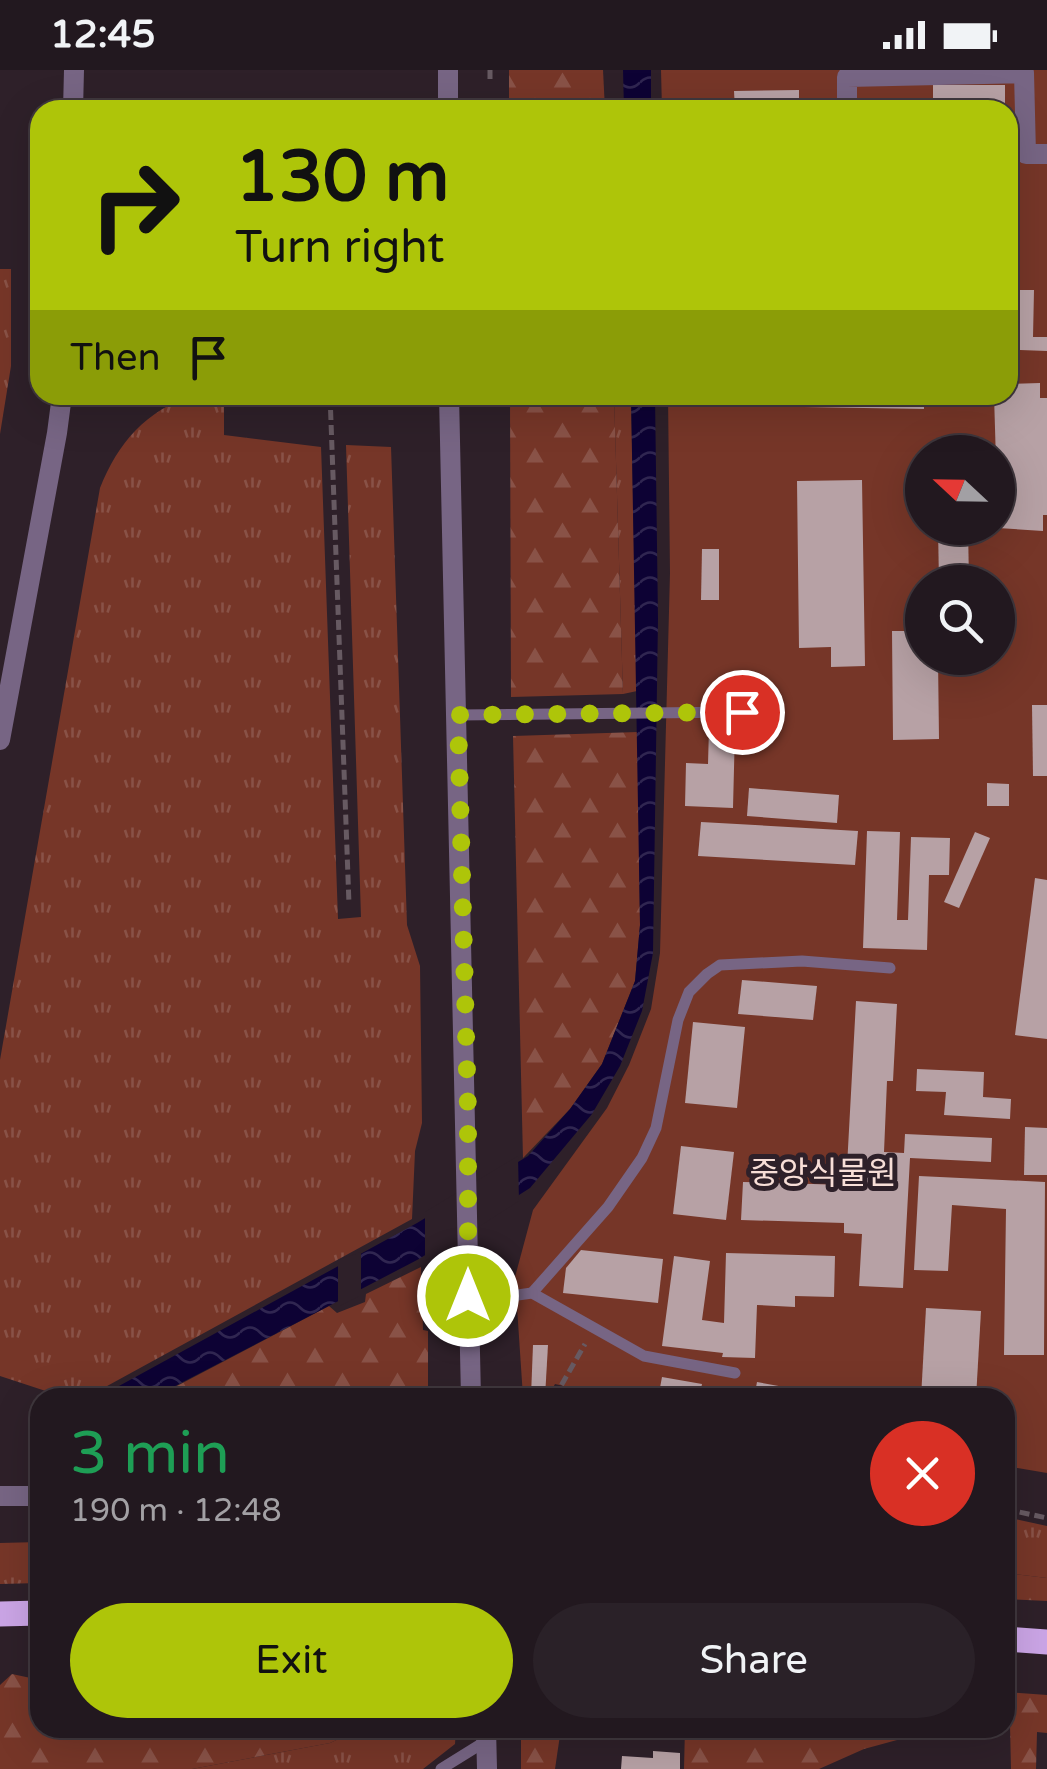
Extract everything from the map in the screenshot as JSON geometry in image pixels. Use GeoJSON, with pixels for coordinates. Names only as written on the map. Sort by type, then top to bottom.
{"type":"FeatureCollection","features":[{"type":"Feature","properties":{"kind":"main road"},"geometry":{"type":"LineString","coordinates":[[0,1614],[30,1613]]}},
{"type":"Feature","properties":{"kind":"main road"},"geometry":{"type":"LineString","coordinates":[[1015,1640],[1047,1642]]}},
{"type":"Feature","properties":{"kind":"street"},"geometry":{"type":"LineString","coordinates":[[74,70],[74,100]]}},
{"type":"Feature","properties":{"kind":"street"},"geometry":{"type":"LineString","coordinates":[[448,70],[448,100]]}},
{"type":"Feature","properties":{"kind":"street"},"geometry":{"type":"LineString","coordinates":[[847,100],[846,77],[1024,73],[1026,154],[1047,154]]}},
{"type":"Feature","properties":{"kind":"street"},"geometry":{"type":"LineString","coordinates":[[0,740],[60,405]]}},
{"type":"Feature","properties":{"kind":"street"},"geometry":{"type":"LineString","coordinates":[[449,405],[472,1388]]}},
{"type":"Feature","properties":{"kind":"street"},"geometry":{"type":"LineString","coordinates":[[0,1496],[30,1496]]}},
{"type":"Feature","properties":{"kind":"street"},"geometry":{"type":"LineString","coordinates":[[486,1738],[487,1769]]}},
{"type":"Feature","properties":{"kind":"lane"},"geometry":{"type":"LineString","coordinates":[[458,715],[742,712]]}},
{"type":"Feature","properties":{"kind":"lane"},"geometry":{"type":"LineString","coordinates":[[532,1293],[608,1207],[642,1158],[656,1128],[678,1020],[690,992],[707,974],[720,965],[802,961],[890,968]]}},
{"type":"Feature","properties":{"kind":"lane"},"geometry":{"type":"LineString","coordinates":[[468,1299],[532,1293],[644,1356],[735,1373]]}},
{"type":"Feature","properties":{"kind":"lane"},"geometry":{"type":"LineString","coordinates":[[441,1769],[481,1738]]}},
{"type":"Feature","properties":{"kind":"path"},"geometry":{"type":"LineString","coordinates":[[490,70],[490,79]]}},
{"type":"Feature","properties":{"kind":"path"},"geometry":{"type":"LineString","coordinates":[[330,405],[349,904]]}},
{"type":"Feature","properties":{"kind":"path"},"geometry":{"type":"LineString","coordinates":[[558,1388],[595,1329]]}},
{"type":"Feature","properties":{"kind":"path"},"geometry":{"type":"LineString","coordinates":[[1015,1511],[1047,1518]]}},
{"type":"Feature","properties":{"kind":"green space"},"geometry":{"type":"Polygon","coordinates":[[[509,70],[603,70],[604,100],[509,100],[509,70]]]}},
{"type":"Feature","properties":{"kind":"green space","name":"중앙식물원"},"geometry":{"type":"Polygon","coordinates":[[[661,70],[1047,70],[1047,1473],[1015,1468],[1015,1388],[572,1388],[555,1384],[553,1388],[522,1388],[515,1277],[533,1210],[607,1108],[629,1065],[651,1009],[660,953],[670,573],[668,405],[1018,405],[1018,100],[662,100],[661,70]]]}},
{"type":"Feature","properties":{"kind":"green space"},"geometry":{"type":"Polygon","coordinates":[[[0,269],[11,269],[11,366],[0,434],[0,269]]]}},
{"type":"Feature","properties":{"kind":"green space"},"geometry":{"type":"Polygon","coordinates":[[[170,405],[224,405],[224,435],[321,447],[338,919],[361,917],[346,445],[391,447],[407,925],[420,966],[422,1123],[415,1151],[412,1219],[103,1388],[37,1388],[0,1376],[0,1060],[100,488],[125,443],[170,405]]]}},
{"type":"Feature","properties":{"kind":"green space"},"geometry":{"type":"Polygon","coordinates":[[[510,405],[614,405],[623,694],[511,697],[510,405]]]}},
{"type":"Feature","properties":{"kind":"green space"},"geometry":{"type":"Polygon","coordinates":[[[614,405],[631,405],[637,691],[623,694],[614,405]]]}},
{"type":"Feature","properties":{"kind":"green space"},"geometry":{"type":"Polygon","coordinates":[[[638,732],[640,925],[635,981],[602,1064],[570,1109],[523,1158],[513,736],[638,732]]]}},
{"type":"Feature","properties":{"kind":"green space"},"geometry":{"type":"Polygon","coordinates":[[[421,1267],[423,1330],[428,1331],[428,1388],[173,1388],[329,1306],[337,1313],[365,1302],[366,1294],[421,1267]]]}},
{"type":"Feature","properties":{"kind":"green space"},"geometry":{"type":"Polygon","coordinates":[[[1015,1519],[1047,1526],[1047,1578],[1015,1574],[1015,1519]]]}},
{"type":"Feature","properties":{"kind":"green space"},"geometry":{"type":"Polygon","coordinates":[[[30,1542],[30,1583],[0,1584],[0,1543],[30,1542]]]}},
{"type":"Feature","properties":{"kind":"green space"},"geometry":{"type":"Polygon","coordinates":[[[1015,1574],[1047,1578],[1047,1601],[1015,1599],[1015,1574]]]}},
{"type":"Feature","properties":{"kind":"green space"},"geometry":{"type":"Polygon","coordinates":[[[12,1674],[30,1678],[30,1738],[341,1738],[192,1769],[0,1769],[0,1685],[12,1674]]]}},
{"type":"Feature","properties":{"kind":"green space"},"geometry":{"type":"Polygon","coordinates":[[[1015,1693],[1047,1695],[1047,1733],[1037,1732],[1036,1769],[1011,1769],[1015,1693]]]}},
{"type":"Feature","properties":{"kind":"green space"},"geometry":{"type":"Polygon","coordinates":[[[341,1738],[455,1738],[455,1744],[423,1769],[192,1769],[341,1738]]]}},
{"type":"Feature","properties":{"kind":"green space"},"geometry":{"type":"Polygon","coordinates":[[[521,1738],[560,1738],[555,1769],[521,1769],[521,1738]]]}},
{"type":"Feature","properties":{"kind":"green space"},"geometry":{"type":"Polygon","coordinates":[[[685,1738],[904,1738],[864,1749],[819,1769],[684,1769],[685,1738]]]}},
{"type":"Feature","properties":{"kind":"water"},"geometry":{"type":"Polygon","coordinates":[[[623,70],[651,70],[651,100],[624,100],[623,70]]]}},
{"type":"Feature","properties":{"kind":"water"},"geometry":{"type":"Polygon","coordinates":[[[631,405],[655,405],[658,619],[653,953],[642,1011],[620,1066],[592,1114],[530,1188],[419,1259],[171,1388],[115,1388],[417,1223],[528,1156],[570,1109],[602,1064],[635,981],[640,925],[631,405]]]}},
{"type":"Feature","properties":{"kind":"pier"},"geometry":{"type":"Polygon","coordinates":[[[518,1156],[519,1201],[425,1261],[425,1212],[518,1156]]]}},
{"type":"Feature","properties":{"kind":"pier"},"geometry":{"type":"Polygon","coordinates":[[[361,1252],[361,1295],[338,1307],[338,1260],[361,1252]]]}},
{"type":"Feature","properties":{"kind":"building"},"geometry":{"type":"Polygon","coordinates":[[[933,85],[1005,85],[1005,100],[933,100],[933,85]]]}},
{"type":"Feature","properties":{"kind":"building"},"geometry":{"type":"Polygon","coordinates":[[[799,90],[799,100],[734,100],[734,91],[799,90]]]}},
{"type":"Feature","properties":{"kind":"building"},"geometry":{"type":"Polygon","coordinates":[[[1018,290],[1034,290],[1033,337],[1047,337],[1047,351],[1020,350],[1018,290]]]}},
{"type":"Feature","properties":{"kind":"building"},"geometry":{"type":"Polygon","coordinates":[[[1040,383],[1040,398],[1047,398],[1047,515],[1043,515],[1043,531],[1015,529],[1015,435],[995,435],[994,405],[1018,405],[1018,384],[1040,383]]]}},
{"type":"Feature","properties":{"kind":"building"},"geometry":{"type":"Polygon","coordinates":[[[924,405],[924,409],[804,407],[924,405]]]}},
{"type":"Feature","properties":{"kind":"building"},"geometry":{"type":"Polygon","coordinates":[[[862,480],[865,666],[831,667],[831,647],[799,648],[797,481],[862,480]]]}},
{"type":"Feature","properties":{"kind":"building"},"geometry":{"type":"Polygon","coordinates":[[[938,545],[968,545],[969,565],[939,565],[938,545]]]}},
{"type":"Feature","properties":{"kind":"building"},"geometry":{"type":"Polygon","coordinates":[[[702,549],[719,549],[719,600],[701,600],[702,549]]]}},
{"type":"Feature","properties":{"kind":"building"},"geometry":{"type":"Polygon","coordinates":[[[892,631],[905,631],[905,675],[938,675],[939,739],[893,740],[892,631]]]}},
{"type":"Feature","properties":{"kind":"building"},"geometry":{"type":"Polygon","coordinates":[[[1032,705],[1047,705],[1047,776],[1033,776],[1032,705]]]}},
{"type":"Feature","properties":{"kind":"building"},"geometry":{"type":"Polygon","coordinates":[[[709,728],[735,729],[733,808],[685,806],[686,763],[708,764],[709,728]]]}},
{"type":"Feature","properties":{"kind":"building"},"geometry":{"type":"Polygon","coordinates":[[[987,783],[1009,784],[1009,806],[987,806],[987,783]]]}},
{"type":"Feature","properties":{"kind":"building"},"geometry":{"type":"Polygon","coordinates":[[[749,788],[839,795],[837,823],[747,816],[749,788]]]}},
{"type":"Feature","properties":{"kind":"building"},"geometry":{"type":"Polygon","coordinates":[[[701,822],[858,831],[855,865],[698,856],[701,822]]]}},
{"type":"Feature","properties":{"kind":"building"},"geometry":{"type":"Polygon","coordinates":[[[867,831],[900,832],[897,920],[908,920],[911,837],[950,838],[949,875],[929,875],[927,950],[863,948],[867,831]]]}},
{"type":"Feature","properties":{"kind":"building"},"geometry":{"type":"Polygon","coordinates":[[[975,832],[990,838],[959,908],[944,902],[975,832]]]}},
{"type":"Feature","properties":{"kind":"building"},"geometry":{"type":"Polygon","coordinates":[[[1035,878],[1047,880],[1047,1039],[1015,1035],[1035,878]]]}},
{"type":"Feature","properties":{"kind":"building"},"geometry":{"type":"Polygon","coordinates":[[[742,980],[817,986],[813,1020],[738,1014],[742,980]]]}},
{"type":"Feature","properties":{"kind":"building"},"geometry":{"type":"Polygon","coordinates":[[[856,1001],[897,1004],[893,1081],[887,1081],[884,1152],[904,1153],[905,1134],[992,1138],[991,1162],[910,1158],[903,1288],[859,1286],[862,1234],[844,1233],[844,1223],[741,1220],[743,1182],[846,1185],[856,1001]]]}},
{"type":"Feature","properties":{"kind":"building"},"geometry":{"type":"Polygon","coordinates":[[[693,1022],[745,1027],[737,1108],[685,1103],[693,1022]]]}},
{"type":"Feature","properties":{"kind":"building"},"geometry":{"type":"Polygon","coordinates":[[[917,1069],[984,1072],[983,1097],[1011,1099],[1010,1119],[944,1115],[946,1092],[916,1091],[917,1069]]]}},
{"type":"Feature","properties":{"kind":"building"},"geometry":{"type":"Polygon","coordinates":[[[1025,1127],[1047,1128],[1047,1175],[1024,1175],[1025,1127]]]}},
{"type":"Feature","properties":{"kind":"building"},"geometry":{"type":"Polygon","coordinates":[[[681,1146],[734,1152],[726,1220],[673,1214],[681,1146]]]}},
{"type":"Feature","properties":{"kind":"building"},"geometry":{"type":"Polygon","coordinates":[[[919,1176],[1045,1182],[1044,1355],[1004,1355],[1006,1209],[952,1205],[948,1271],[914,1270],[919,1176]]]}},
{"type":"Feature","properties":{"kind":"building"},"geometry":{"type":"Polygon","coordinates":[[[581,1250],[663,1259],[658,1303],[563,1293],[566,1268],[581,1250]]]}},
{"type":"Feature","properties":{"kind":"building"},"geometry":{"type":"Polygon","coordinates":[[[726,1253],[835,1256],[834,1297],[795,1296],[795,1307],[757,1305],[755,1358],[722,1357],[723,1353],[662,1346],[674,1256],[710,1261],[702,1320],[724,1323],[726,1253]]]}},
{"type":"Feature","properties":{"kind":"building"},"geometry":{"type":"Polygon","coordinates":[[[926,1308],[981,1311],[977,1388],[922,1388],[926,1308]]]}},
{"type":"Feature","properties":{"kind":"building"},"geometry":{"type":"Polygon","coordinates":[[[533,1345],[548,1345],[546,1388],[531,1388],[533,1345]]]}},
{"type":"Feature","properties":{"kind":"building"},"geometry":{"type":"Polygon","coordinates":[[[662,1377],[702,1384],[701,1388],[660,1388],[662,1377]]]}},
{"type":"Feature","properties":{"kind":"building"},"geometry":{"type":"Polygon","coordinates":[[[757,1382],[790,1388],[756,1388],[757,1382]]]}},
{"type":"Feature","properties":{"kind":"building"},"geometry":{"type":"Polygon","coordinates":[[[653,1751],[680,1753],[680,1769],[621,1769],[622,1756],[653,1758],[653,1751]]]}},
{"type":"Feature","properties":{"kind":"route"},"geometry":{"type":"LineString","coordinates":[[468,1296],[468,1112],[458,715],[742,712]]}}]}
